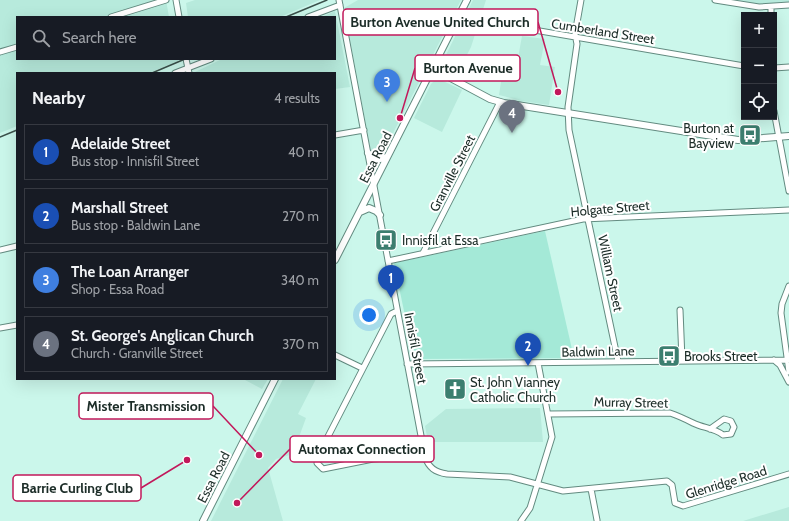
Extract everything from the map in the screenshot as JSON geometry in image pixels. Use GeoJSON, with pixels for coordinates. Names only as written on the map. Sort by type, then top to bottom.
{"type":"FeatureCollection","features":[{"type":"Feature","properties":{"kind":"main road","name":"Essa Road"},"geometry":{"type":"LineString","coordinates":[[336,258],[467,0]]}},
{"type":"Feature","properties":{"kind":"main road"},"geometry":{"type":"LineString","coordinates":[[432,68],[490,99],[500,102],[738,140],[789,136]]}},
{"type":"Feature","properties":{"kind":"main road"},"geometry":{"type":"LineString","coordinates":[[368,153],[376,160],[387,157]]}},
{"type":"Feature","properties":{"kind":"main road"},"geometry":{"type":"LineString","coordinates":[[359,213],[370,208],[376,210],[380,215]]}},
{"type":"Feature","properties":{"kind":"main road","name":"Essa Road"},"geometry":{"type":"LineString","coordinates":[[203,521],[274,380]]}},
{"type":"Feature","properties":{"kind":"street"},"geometry":{"type":"LineString","coordinates":[[114,16],[166,0]]}},
{"type":"Feature","properties":{"kind":"street"},"geometry":{"type":"LineString","coordinates":[[176,0],[179,16]]}},
{"type":"Feature","properties":{"kind":"street","name":"William Street"},"geometry":{"type":"LineString","coordinates":[[581,0],[575,34],[577,38],[568,114],[570,137],[618,361]]}},
{"type":"Feature","properties":{"kind":"street"},"geometry":{"type":"LineString","coordinates":[[715,0],[754,6],[789,4]]}},
{"type":"Feature","properties":{"kind":"street"},"geometry":{"type":"LineString","coordinates":[[310,16],[340,2]]}},
{"type":"Feature","properties":{"kind":"street","name":"Innisfil Street"},"geometry":{"type":"LineString","coordinates":[[340,2],[407,364],[424,450],[429,465],[438,472],[510,476],[563,491],[591,489]]}},
{"type":"Feature","properties":{"kind":"street"},"geometry":{"type":"LineString","coordinates":[[771,12],[772,6]]}},
{"type":"Feature","properties":{"kind":"street","name":"Cumberland Street"},"geometry":{"type":"LineString","coordinates":[[458,17],[741,65]]}},
{"type":"Feature","properties":{"kind":"street"},"geometry":{"type":"LineString","coordinates":[[0,52],[16,47]]}},
{"type":"Feature","properties":{"kind":"street"},"geometry":{"type":"LineString","coordinates":[[186,60],[188,70],[209,60]]}},
{"type":"Feature","properties":{"kind":"street"},"geometry":{"type":"LineString","coordinates":[[777,68],[789,67]]}},
{"type":"Feature","properties":{"kind":"street","name":"Granville Street"},"geometry":{"type":"LineString","coordinates":[[423,253],[500,102]]}},
{"type":"Feature","properties":{"kind":"street"},"geometry":{"type":"LineString","coordinates":[[776,120],[789,191]]}},
{"type":"Feature","properties":{"kind":"street"},"geometry":{"type":"LineString","coordinates":[[336,135],[364,130]]}},
{"type":"Feature","properties":{"kind":"street","name":"Holgate Street"},"geometry":{"type":"LineString","coordinates":[[388,260],[587,218],[789,210]]}},
{"type":"Feature","properties":{"kind":"street"},"geometry":{"type":"LineString","coordinates":[[0,250],[16,246]]}},
{"type":"Feature","properties":{"kind":"street"},"geometry":{"type":"LineString","coordinates":[[789,286],[786,301],[781,313],[789,372]]}},
{"type":"Feature","properties":{"kind":"street"},"geometry":{"type":"LineString","coordinates":[[680,310],[682,360]]}},
{"type":"Feature","properties":{"kind":"street"},"geometry":{"type":"LineString","coordinates":[[397,311],[391,314],[362,368],[319,454],[317,463],[323,469],[333,468],[366,460],[401,457],[424,450]]}},
{"type":"Feature","properties":{"kind":"street"},"geometry":{"type":"LineString","coordinates":[[0,328],[16,325]]}},
{"type":"Feature","properties":{"kind":"street"},"geometry":{"type":"LineString","coordinates":[[336,355],[362,368]]}},
{"type":"Feature","properties":{"kind":"street"},"geometry":{"type":"LineString","coordinates":[[774,360],[780,365],[789,382]]}},
{"type":"Feature","properties":{"kind":"street","name":"Baldwin Lane"},"geometry":{"type":"LineString","coordinates":[[407,364],[788,360]]}},
{"type":"Feature","properties":{"kind":"street"},"geometry":{"type":"LineString","coordinates":[[521,521],[530,508],[552,439],[538,363]]}},
{"type":"Feature","properties":{"kind":"street","name":"Murray Street"},"geometry":{"type":"LineString","coordinates":[[548,414],[670,413],[710,429]]}},
{"type":"Feature","properties":{"kind":"street","name":"Glenridge Road"},"geometry":{"type":"LineString","coordinates":[[591,489],[667,481],[672,485],[675,503],[683,506],[789,474]]}},
{"type":"Feature","properties":{"kind":"street"},"geometry":{"type":"LineString","coordinates":[[591,489],[597,521]]}},
{"type":"Feature","properties":{"kind":"shaded area"},"geometry":{"type":"Polygon","coordinates":[[[0,0],[166,0],[169,16],[16,16],[16,60],[178,61],[151,72],[16,72],[16,126],[0,133],[0,0]]]}},
{"type":"Feature","properties":{"kind":"shaded area"},"geometry":{"type":"Polygon","coordinates":[[[195,0],[320,0],[282,16],[188,16],[186,3],[195,0]]]}},
{"type":"Feature","properties":{"kind":"shaded area"},"geometry":{"type":"Polygon","coordinates":[[[358,0],[461,0],[385,149],[379,157],[371,152],[344,8],[358,0]]]}},
{"type":"Feature","properties":{"kind":"shaded area"},"geometry":{"type":"Polygon","coordinates":[[[473,0],[486,0],[471,47],[457,74],[444,67],[443,61],[473,0]]]}},
{"type":"Feature","properties":{"kind":"shaded area"},"geometry":{"type":"Polygon","coordinates":[[[729,0],[789,0],[789,2],[758,4],[729,0]]]}},
{"type":"Feature","properties":{"kind":"shaded area"},"geometry":{"type":"Polygon","coordinates":[[[335,11],[336,16],[324,16],[335,11]]]}},
{"type":"Feature","properties":{"kind":"shaded area"},"geometry":{"type":"Polygon","coordinates":[[[336,16],[350,87],[336,89],[336,72],[195,72],[220,60],[336,60],[336,16]]]}},
{"type":"Feature","properties":{"kind":"shaded area"},"geometry":{"type":"Polygon","coordinates":[[[522,36],[545,39],[540,65],[555,67],[549,105],[522,101],[499,95],[505,56],[518,58],[522,36]]]}},
{"type":"Feature","properties":{"kind":"shaded area"},"geometry":{"type":"Polygon","coordinates":[[[435,80],[443,81],[462,90],[442,132],[414,118],[431,84],[435,80]]]}},
{"type":"Feature","properties":{"kind":"shaded area"},"geometry":{"type":"Polygon","coordinates":[[[545,231],[574,358],[414,359],[394,263],[545,231]]]}},
{"type":"Feature","properties":{"kind":"shaded area"},"geometry":{"type":"Polygon","coordinates":[[[245,380],[267,380],[262,389],[245,380]]]}},
{"type":"Feature","properties":{"kind":"shaded area"},"geometry":{"type":"Polygon","coordinates":[[[282,380],[315,380],[298,414],[306,418],[299,437],[317,447],[276,459],[268,468],[283,521],[211,521],[282,380]]]}},
{"type":"Feature","properties":{"kind":"shaded area"},"geometry":{"type":"Polygon","coordinates":[[[540,408],[543,442],[428,442],[425,426],[446,409],[540,408]]]}},
{"type":"Feature","properties":{"kind":"shaded area"},"geometry":{"type":"Polygon","coordinates":[[[789,507],[789,521],[743,521],[789,507]]]}},
{"type":"Feature","properties":{"kind":"railway"},"geometry":{"type":"LineString","coordinates":[[288,16],[327,0]]}},
{"type":"Feature","properties":{"kind":"railway"},"geometry":{"type":"LineString","coordinates":[[154,72],[183,60]]}},
{"type":"Feature","properties":{"kind":"railway"},"geometry":{"type":"LineString","coordinates":[[0,137],[16,130]]}},
{"type":"Feature","properties":{"kind":"place","name":"Burton Avenue United Church"},"geometry":{"type":"Point","coordinates":[558,92]}},
{"type":"Feature","properties":{"kind":"place","name":"The Loan Arranger"},"geometry":{"type":"Point","coordinates":[387,102]}},
{"type":"Feature","properties":{"kind":"place","name":"Burton Avenue"},"geometry":{"type":"Point","coordinates":[400,118]}},
{"type":"Feature","properties":{"kind":"place","name":"St. George's Anglican Church"},"geometry":{"type":"Point","coordinates":[512,133]}},
{"type":"Feature","properties":{"kind":"place","name":"Burton at Bayview"},"geometry":{"type":"Point","coordinates":[750,135]}},
{"type":"Feature","properties":{"kind":"place","name":"Innisfil at Essa"},"geometry":{"type":"Point","coordinates":[386,240]}},
{"type":"Feature","properties":{"kind":"place","name":"Adelaide Street"},"geometry":{"type":"Point","coordinates":[391,298]}},
{"type":"Feature","properties":{"kind":"place","name":"Brooks Street"},"geometry":{"type":"Point","coordinates":[669,356]}},
{"type":"Feature","properties":{"kind":"place","name":"Marshall Street"},"geometry":{"type":"Point","coordinates":[528,366]}},
{"type":"Feature","properties":{"kind":"place","name":"St. John Vianney Catholic Church"},"geometry":{"type":"Point","coordinates":[455,389]}},
{"type":"Feature","properties":{"kind":"place","name":"Mister Transmission"},"geometry":{"type":"Point","coordinates":[259,455]}},
{"type":"Feature","properties":{"kind":"place","name":"Barrie Curling Club"},"geometry":{"type":"Point","coordinates":[187,460]}},
{"type":"Feature","properties":{"kind":"place","name":"Automax Connection"},"geometry":{"type":"Point","coordinates":[237,503]}}]}
